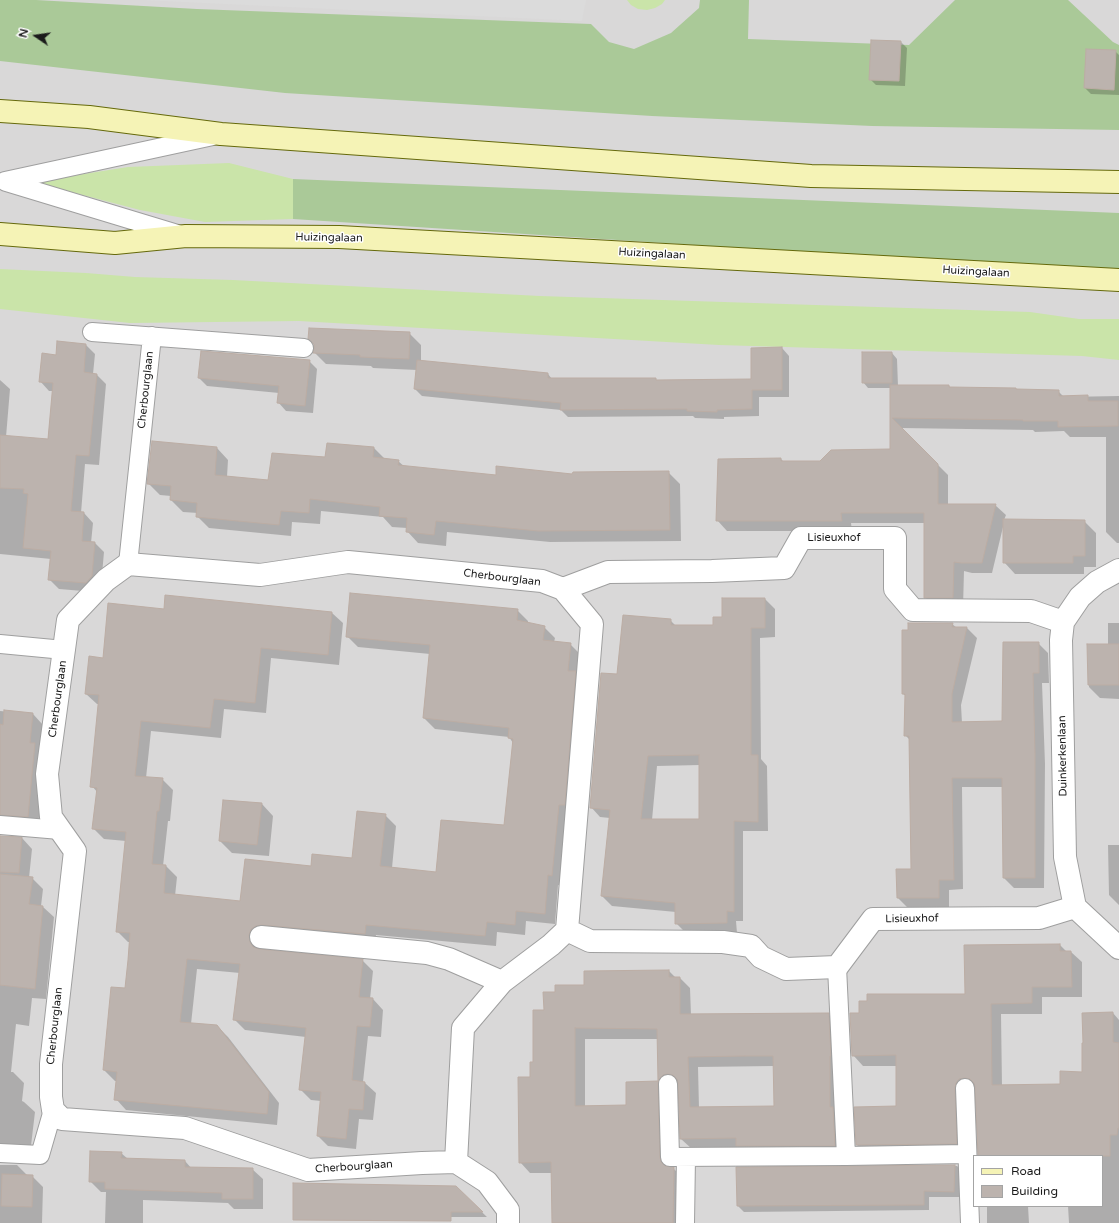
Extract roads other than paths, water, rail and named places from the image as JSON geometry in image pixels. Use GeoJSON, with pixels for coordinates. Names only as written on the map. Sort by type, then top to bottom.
{"type":"FeatureCollection","features":[{"type":"Feature","properties":{"kind":"main road","name":"Huizingalaan"},"geometry":{"type":"LineString","coordinates":[[0,111],[89,116],[221,134],[811,176],[1119,182]]}},
{"type":"Feature","properties":{"kind":"main road","name":"Huizingalaan"},"geometry":{"type":"LineString","coordinates":[[0,234],[115,243],[186,236],[339,237],[1119,280]]}},
{"type":"Feature","properties":{"kind":"street","name":"Lisieuxhof"},"geometry":{"type":"LineString","coordinates":[[563,589],[608,572],[712,571],[784,568],[801,538],[895,538],[895,589],[913,610],[1031,611],[1063,622]]}},
{"type":"Feature","properties":{"kind":"street","name":"Cherbourglaan"},"geometry":{"type":"LineString","coordinates":[[456,1162],[308,1170],[185,1128],[62,1119],[53,1110],[51,1097],[51,1064],[75,851],[51,817],[47,774],[68,620],[106,580],[128,564],[260,575],[348,562],[542,581],[563,589],[592,624],[567,930]]}},
{"type":"Feature","properties":{"kind":"street","name":"Duinkerkenlaan"},"geometry":{"type":"LineString","coordinates":[[1075,907],[1065,857],[1061,640],[1063,622],[1080,597],[1097,582],[1119,570]]}},
{"type":"Feature","properties":{"kind":"street","name":"Lisieuxhof"},"geometry":{"type":"LineString","coordinates":[[837,967],[873,919],[1039,918],[1075,907]]}},
{"type":"Feature","properties":{"kind":"street"},"geometry":{"type":"LineString","coordinates":[[1075,907],[1119,948]]}},
{"type":"Feature","properties":{"kind":"street"},"geometry":{"type":"LineString","coordinates":[[508,1223],[508,1210],[488,1182],[456,1162],[463,1028],[502,982],[551,945],[567,930],[590,941],[724,942],[751,946],[761,957],[786,970],[837,967]]}},
{"type":"Feature","properties":{"kind":"street"},"geometry":{"type":"LineString","coordinates":[[261,937],[427,953],[449,960],[502,982]]}},
{"type":"Feature","properties":{"kind":"lane","name":"Huizingalaan"},"geometry":{"type":"LineString","coordinates":[[2,181],[221,134]]}},
{"type":"Feature","properties":{"kind":"lane","name":"Huizingalaan"},"geometry":{"type":"LineString","coordinates":[[2,181],[186,236]]}},
{"type":"Feature","properties":{"kind":"lane","name":"Cherbourglaan"},"geometry":{"type":"LineString","coordinates":[[92,332],[304,348]]}},
{"type":"Feature","properties":{"kind":"lane","name":"Cherbourglaan"},"geometry":{"type":"LineString","coordinates":[[128,564],[152,336]]}},
{"type":"Feature","properties":{"kind":"lane"},"geometry":{"type":"LineString","coordinates":[[0,644],[64,650]]}},
{"type":"Feature","properties":{"kind":"lane"},"geometry":{"type":"LineString","coordinates":[[0,825],[60,830]]}},
{"type":"Feature","properties":{"kind":"lane"},"geometry":{"type":"LineString","coordinates":[[837,967],[846,1156]]}},
{"type":"Feature","properties":{"kind":"lane"},"geometry":{"type":"LineString","coordinates":[[668,1084],[670,1157],[967,1154]]}},
{"type":"Feature","properties":{"kind":"lane"},"geometry":{"type":"LineString","coordinates":[[965,1088],[970,1223]]}},
{"type":"Feature","properties":{"kind":"lane"},"geometry":{"type":"LineString","coordinates":[[0,1152],[40,1155],[53,1110]]}},
{"type":"Feature","properties":{"kind":"lane"},"geometry":{"type":"LineString","coordinates":[[686,1157],[686,1223]]}}]}
